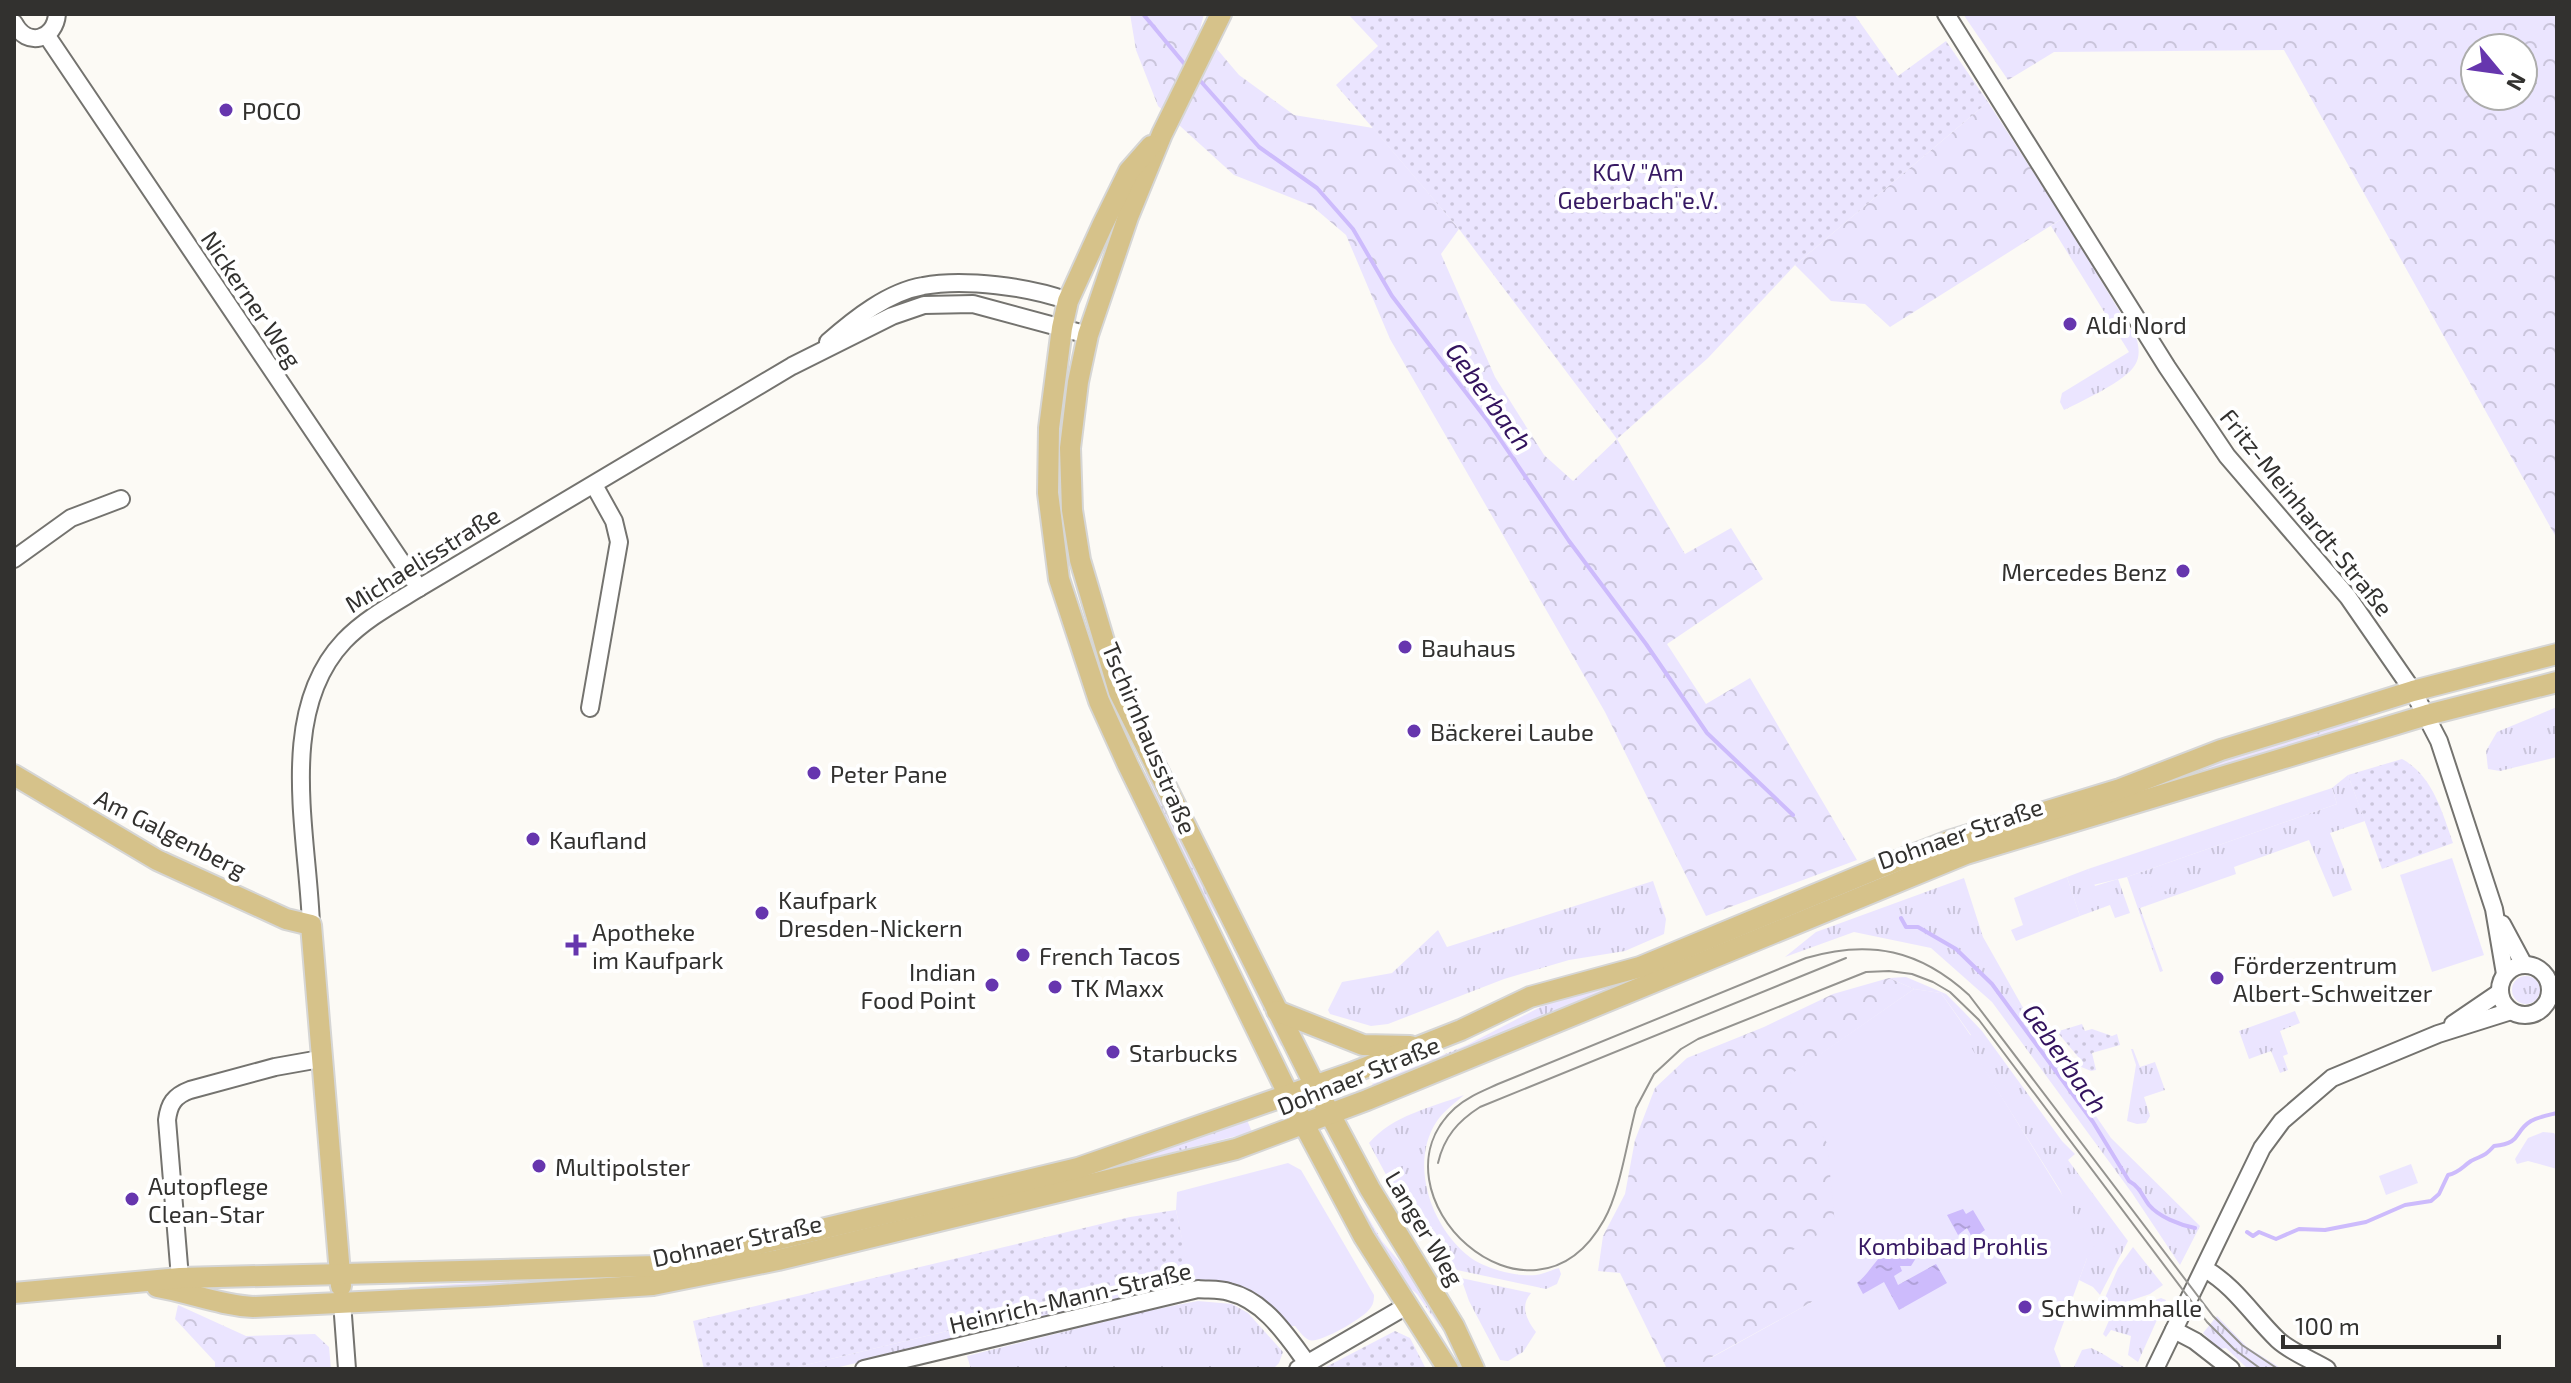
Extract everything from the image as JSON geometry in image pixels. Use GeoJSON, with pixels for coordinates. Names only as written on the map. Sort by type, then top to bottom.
{"type":"FeatureCollection","features":[{"type":"Feature","properties":{"kind":"main road","name":"Tschirnhausstraße"},"geometry":{"type":"LineString","coordinates":[[1218,20],[1166,126],[1128,217],[1088,335],[1078,382],[1070,448],[1072,510],[1080,560],[1119,692],[1331,1115]]}},
{"type":"Feature","properties":{"kind":"main road","name":"Tschirnhausstraße"},"geometry":{"type":"LineString","coordinates":[[1166,126],[1129,171],[1068,301],[1049,428],[1048,493],[1059,579],[1099,701],[1304,1125]]}},
{"type":"Feature","properties":{"kind":"main road","name":"Michaelisstraße"},"geometry":{"type":"LineString","coordinates":[[1068,301],[1096,311]]}},
{"type":"Feature","properties":{"kind":"main road","name":"Dohnaer Straße"},"geometry":{"type":"LineString","coordinates":[[14,1293],[180,1278],[657,1266],[1078,1168],[1289,1096],[1502,1013],[1530,997],[1640,967],[1949,841],[2120,789],[2221,750],[2413,691],[2557,654]]}},
{"type":"Feature","properties":{"kind":"main road","name":"Dohnaer Straße"},"geometry":{"type":"LineString","coordinates":[[134,1283],[180,1291],[223,1305],[253,1307],[597,1290],[685,1280],[1128,1177],[1236,1149],[1331,1115],[1966,854],[2427,715],[2557,682]]}},
{"type":"Feature","properties":{"kind":"main road","name":"Am Galgenberg"},"geometry":{"type":"LineString","coordinates":[[14,775],[157,860],[286,919],[311,925]]}},
{"type":"Feature","properties":{"kind":"main road","name":"Michaelisstraße"},"geometry":{"type":"LineString","coordinates":[[311,925],[342,1302]]}},
{"type":"Feature","properties":{"kind":"main road"},"geometry":{"type":"LineString","coordinates":[[1277,1011],[1363,1045],[1418,1046]]}},
{"type":"Feature","properties":{"kind":"main road","name":"Langer Weg"},"geometry":{"type":"LineString","coordinates":[[1331,1115],[1370,1189],[1443,1307],[1474,1369]]}},
{"type":"Feature","properties":{"kind":"main road"},"geometry":{"type":"LineString","coordinates":[[1304,1125],[1344,1202],[1448,1369]]}},
{"type":"Feature","properties":{"kind":"street"},"geometry":{"type":"LineString","coordinates":[[14,26],[28,38],[47,36],[54,30],[57,14]]}},
{"type":"Feature","properties":{"kind":"street","name":"Fritz-Meinhardt-Straße"},"geometry":{"type":"LineString","coordinates":[[1946,14],[2167,367],[2227,456],[2348,597],[2413,691],[2442,749],[2494,909]]}},
{"type":"Feature","properties":{"kind":"street","name":"Nickerner Weg"},"geometry":{"type":"LineString","coordinates":[[47,36],[419,588]]}},
{"type":"Feature","properties":{"kind":"street","name":"Michaelisstraße"},"geometry":{"type":"LineString","coordinates":[[816,353],[852,321],[886,300],[922,286],[976,284],[1044,292],[1068,301]]}},
{"type":"Feature","properties":{"kind":"street","name":"Michaelisstraße"},"geometry":{"type":"LineString","coordinates":[[311,925],[301,772],[302,740],[308,707],[328,660],[364,623],[816,353],[892,316],[924,305],[953,302],[982,305],[1088,335]]}},
{"type":"Feature","properties":{"kind":"street"},"geometry":{"type":"LineString","coordinates":[[590,708],[619,542],[614,521],[594,485]]}},
{"type":"Feature","properties":{"kind":"street"},"geometry":{"type":"LineString","coordinates":[[14,559],[71,518],[121,499]]}},
{"type":"Feature","properties":{"kind":"street"},"geometry":{"type":"LineString","coordinates":[[2494,909],[2524,965]]}},
{"type":"Feature","properties":{"kind":"street"},"geometry":{"type":"LineString","coordinates":[[2494,909],[2505,974],[2500,992],[2502,999],[2511,1011],[2520,1015],[2537,1012],[2547,1003],[2554,988],[2548,978],[2550,969],[2524,965],[2505,974]]}},
{"type":"Feature","properties":{"kind":"street"},"geometry":{"type":"LineString","coordinates":[[2438,1034],[2500,992]]}},
{"type":"Feature","properties":{"kind":"street"},"geometry":{"type":"LineString","coordinates":[[2155,1369],[2262,1148],[2282,1121],[2332,1078],[2438,1034],[2511,1011]]}},
{"type":"Feature","properties":{"kind":"street"},"geometry":{"type":"LineString","coordinates":[[180,1278],[167,1120],[172,1101],[190,1090],[275,1067],[320,1059]]}},
{"type":"Feature","properties":{"kind":"street"},"geometry":{"type":"LineString","coordinates":[[2205,1269],[2238,1296],[2281,1343],[2327,1369]]}},
{"type":"Feature","properties":{"kind":"street","name":"Heinrich-Mann-Straße"},"geometry":{"type":"LineString","coordinates":[[864,1369],[1198,1289],[1230,1292],[1257,1304],[1284,1332],[1302,1366]]}},
{"type":"Feature","properties":{"kind":"street"},"geometry":{"type":"LineString","coordinates":[[342,1302],[347,1369]]}},
{"type":"Feature","properties":{"kind":"street"},"geometry":{"type":"LineString","coordinates":[[1302,1366],[1408,1305]]}},
{"type":"Feature","properties":{"kind":"street"},"geometry":{"type":"LineString","coordinates":[[2174,1330],[2195,1341],[2231,1369]]}},
{"type":"Feature","properties":{"kind":"green space"},"geometry":{"type":"Polygon","coordinates":[[[1130,14],[1204,14],[1200,29],[1239,75],[1294,115],[1373,128],[1459,229],[1441,254],[1495,377],[1544,455],[1573,481],[1617,439],[1685,554],[1731,528],[1763,579],[1667,644],[1706,704],[1750,678],[1857,860],[1706,916],[1605,712],[1390,339],[1346,235],[1312,206],[1234,175],[1158,106],[1136,50],[1130,14]]]}},
{"type":"Feature","properties":{"kind":"green space","name":"KGV \"Am Geberbach\"e.V."},"geometry":{"type":"Polygon","coordinates":[[[1348,14],[1854,14],[1898,76],[1946,41],[1988,102],[1795,265],[1708,358],[1617,439],[1459,229],[1336,85],[1378,46],[1348,14]]]}},
{"type":"Feature","properties":{"kind":"green space"},"geometry":{"type":"Polygon","coordinates":[[[1963,14],[2557,14],[2557,539],[2284,50],[2054,52],[2008,80],[1963,14]]]}},
{"type":"Feature","properties":{"kind":"green space"},"geometry":{"type":"Polygon","coordinates":[[[1988,102],[2063,218],[1890,327],[1865,304],[1831,301],[1795,265],[1988,102]]]}},
{"type":"Feature","properties":{"kind":"green space"},"geometry":{"type":"Polygon","coordinates":[[[2063,218],[2137,340],[2139,353],[2135,365],[2123,378],[2064,410],[2060,402],[2062,393],[2129,352],[2051,226],[2063,218]]]}},
{"type":"Feature","properties":{"kind":"green space"},"geometry":{"type":"Polygon","coordinates":[[[2557,707],[2557,757],[2500,771],[2488,769],[2486,751],[2497,732],[2557,707]]]}},
{"type":"Feature","properties":{"kind":"green space"},"geometry":{"type":"Polygon","coordinates":[[[2357,718],[2359,724],[2242,759],[2206,776],[2123,797],[2210,763],[2357,718]]]}},
{"type":"Feature","properties":{"kind":"green space"},"geometry":{"type":"Polygon","coordinates":[[[2402,759],[2428,784],[2453,843],[2382,869],[2348,775],[2402,759]]]}},
{"type":"Feature","properties":{"kind":"green space"},"geometry":{"type":"Polygon","coordinates":[[[1152,770],[1285,1044],[1281,1046],[1221,923],[1190,874],[1141,775],[1152,770]]]}},
{"type":"Feature","properties":{"kind":"green space"},"geometry":{"type":"Polygon","coordinates":[[[2348,775],[2365,821],[2330,833],[2352,890],[2333,897],[2309,840],[2234,867],[2236,874],[2140,908],[2163,971],[2160,972],[2127,877],[2337,804],[2332,788],[2348,775]]]}},
{"type":"Feature","properties":{"kind":"green space"},"geometry":{"type":"Polygon","coordinates":[[[2332,788],[2337,804],[2127,877],[2093,885],[2088,869],[2332,788]]]}},
{"type":"Feature","properties":{"kind":"green space"},"geometry":{"type":"Polygon","coordinates":[[[2452,858],[2484,955],[2432,972],[2400,875],[2452,858]]]}},
{"type":"Feature","properties":{"kind":"green space"},"geometry":{"type":"Polygon","coordinates":[[[1913,863],[1914,867],[1374,1090],[1372,1084],[1467,1045],[1544,1005],[1645,974],[1913,863]]]}},
{"type":"Feature","properties":{"kind":"green space"},"geometry":{"type":"Polygon","coordinates":[[[2088,869],[2095,886],[2118,879],[2130,913],[2115,918],[2110,905],[2080,916],[2067,877],[2088,869]]]}},
{"type":"Feature","properties":{"kind":"green space"},"geometry":{"type":"Polygon","coordinates":[[[2174,871],[2177,878],[2168,891],[2158,892],[2150,885],[2150,877],[2174,871]]]}},
{"type":"Feature","properties":{"kind":"green space"},"geometry":{"type":"Polygon","coordinates":[[[2067,877],[2080,916],[2016,941],[2011,930],[2023,925],[2014,898],[2067,877]]]}},
{"type":"Feature","properties":{"kind":"green space"},"geometry":{"type":"Polygon","coordinates":[[[1964,878],[1983,937],[2030,1020],[2111,1138],[2200,1226],[2180,1265],[2132,1193],[1992,1002],[1931,948],[1854,932],[1785,957],[1816,932],[1964,878]]]}},
{"type":"Feature","properties":{"kind":"green space"},"geometry":{"type":"Polygon","coordinates":[[[1653,881],[1666,919],[1664,934],[1625,951],[1569,960],[1504,979],[1388,1024],[1371,1026],[1330,1014],[1328,1010],[1342,982],[1392,973],[1438,930],[1447,947],[1653,881]]]}},
{"type":"Feature","properties":{"kind":"green space"},"geometry":{"type":"Polygon","coordinates":[[[2526,976],[2536,980],[2540,990],[2536,1000],[2526,1004],[2516,1000],[2512,990],[2516,980],[2526,976]]]}},
{"type":"Feature","properties":{"kind":"green space"},"geometry":{"type":"Polygon","coordinates":[[[1906,977],[1946,994],[1964,1012],[1982,1031],[2062,1141],[2075,1154],[2068,1160],[2128,1241],[2100,1295],[2093,1287],[2079,1280],[2087,1258],[2060,1190],[1965,1039],[1971,1035],[1941,993],[1914,989],[1889,978],[1906,977]]]}},
{"type":"Feature","properties":{"kind":"green space"},"geometry":{"type":"Polygon","coordinates":[[[1889,978],[1914,989],[1788,1077],[1884,1155],[1812,1302],[1710,1358],[1707,1369],[1667,1369],[1620,1273],[1598,1271],[1603,1236],[1625,1194],[1635,1140],[1655,1088],[1687,1058],[1764,1027],[1833,994],[1889,978]]]}},
{"type":"Feature","properties":{"kind":"green space","name":"Kombibad Prohlis"},"geometry":{"type":"Polygon","coordinates":[[[1914,989],[1941,993],[1971,1036],[1966,1039],[2095,1248],[2087,1258],[2054,1349],[2062,1369],[1691,1369],[1812,1302],[1788,1253],[1835,1224],[1827,1143],[1787,1077],[1914,989]]]}},
{"type":"Feature","properties":{"kind":"green space"},"geometry":{"type":"Polygon","coordinates":[[[2295,1011],[2300,1023],[2280,1031],[2288,1054],[2283,1056],[2288,1070],[2280,1073],[2271,1051],[2249,1059],[2239,1031],[2295,1011]]]}},
{"type":"Feature","properties":{"kind":"green space"},"geometry":{"type":"Polygon","coordinates":[[[2082,1024],[2085,1031],[2092,1029],[2112,1036],[2117,1034],[2120,1045],[2092,1053],[2096,1070],[2079,1066],[2079,1058],[2059,1034],[2059,1031],[2082,1024]]]}},
{"type":"Feature","properties":{"kind":"green space"},"geometry":{"type":"Polygon","coordinates":[[[2131,1049],[2140,1067],[2155,1062],[2165,1090],[2144,1097],[2150,1116],[2146,1123],[2127,1121],[2136,1065],[2131,1049]]]}},
{"type":"Feature","properties":{"kind":"green space"},"geometry":{"type":"Polygon","coordinates":[[[1464,1095],[1440,1117],[1429,1138],[1425,1176],[1435,1213],[1457,1246],[1471,1258],[1485,1266],[1520,1275],[1536,1275],[1559,1268],[1561,1274],[1557,1284],[1546,1289],[1457,1270],[1425,1221],[1391,1184],[1369,1143],[1401,1119],[1464,1095]]]}},
{"type":"Feature","properties":{"kind":"green space"},"geometry":{"type":"Polygon","coordinates":[[[1247,1120],[1252,1132],[1134,1162],[1095,1178],[689,1273],[410,1293],[409,1287],[599,1275],[1094,1172],[1247,1120]]]}},
{"type":"Feature","properties":{"kind":"green space"},"geometry":{"type":"Polygon","coordinates":[[[2543,1132],[2554,1133],[2557,1138],[2557,1169],[2528,1161],[2517,1164],[2515,1159],[2528,1138],[2543,1132]]]}},
{"type":"Feature","properties":{"kind":"green space"},"geometry":{"type":"Polygon","coordinates":[[[1288,1163],[1301,1170],[1374,1295],[1372,1306],[1363,1316],[1314,1340],[1309,1340],[1295,1326],[1289,1326],[1247,1290],[1223,1283],[1191,1284],[1176,1210],[1177,1192],[1288,1163]]]}},
{"type":"Feature","properties":{"kind":"green space"},"geometry":{"type":"Polygon","coordinates":[[[2411,1164],[2418,1183],[2386,1195],[2379,1176],[2411,1164]]]}},
{"type":"Feature","properties":{"kind":"green space"},"geometry":{"type":"Polygon","coordinates":[[[1338,1166],[1382,1241],[1445,1324],[1440,1327],[1417,1294],[1399,1279],[1332,1169],[1338,1166]]]}},
{"type":"Feature","properties":{"kind":"green space"},"geometry":{"type":"Polygon","coordinates":[[[1176,1210],[1190,1275],[789,1369],[704,1369],[693,1321],[1130,1217],[1176,1210]]]}},
{"type":"Feature","properties":{"kind":"green space"},"geometry":{"type":"Polygon","coordinates":[[[2133,1247],[2163,1285],[2150,1294],[2111,1307],[2104,1300],[2118,1268],[2133,1247]]]}},
{"type":"Feature","properties":{"kind":"green space"},"geometry":{"type":"Polygon","coordinates":[[[1190,1275],[1191,1284],[831,1369],[789,1369],[1159,1280],[1190,1275]]]}},
{"type":"Feature","properties":{"kind":"green space"},"geometry":{"type":"Polygon","coordinates":[[[1461,1278],[1531,1293],[1526,1312],[1536,1332],[1523,1352],[1508,1361],[1500,1360],[1469,1301],[1461,1278]]]}},
{"type":"Feature","properties":{"kind":"green space"},"geometry":{"type":"Polygon","coordinates":[[[2161,1298],[2166,1300],[2138,1362],[2128,1355],[2131,1336],[2111,1330],[2106,1337],[2103,1334],[2111,1316],[2161,1298]]]}},
{"type":"Feature","properties":{"kind":"green space"},"geometry":{"type":"Polygon","coordinates":[[[1198,1301],[1232,1304],[1248,1313],[1283,1352],[1279,1363],[1273,1369],[971,1369],[967,1356],[1151,1310],[1198,1301]]]}},
{"type":"Feature","properties":{"kind":"green space"},"geometry":{"type":"Polygon","coordinates":[[[178,1305],[246,1336],[315,1334],[329,1347],[331,1369],[215,1369],[215,1362],[175,1319],[178,1305]]]}},
{"type":"Feature","properties":{"kind":"green space"},"geometry":{"type":"Polygon","coordinates":[[[2217,1316],[2247,1347],[2282,1369],[2248,1369],[2226,1348],[2219,1349],[2203,1333],[2217,1316]]]}},
{"type":"Feature","properties":{"kind":"green space"},"geometry":{"type":"Polygon","coordinates":[[[1395,1331],[1410,1338],[1426,1369],[1322,1369],[1395,1331]]]}},
{"type":"Feature","properties":{"kind":"green space"},"geometry":{"type":"Polygon","coordinates":[[[2091,1348],[2129,1369],[2073,1369],[2082,1350],[2091,1348]]]}},
{"type":"Feature","properties":{"kind":"water"},"geometry":{"type":"Polygon","coordinates":[[[1963,1209],[1966,1214],[1973,1210],[1985,1230],[1973,1239],[1967,1228],[1958,1235],[1947,1215],[1963,1209]]]}},
{"type":"Feature","properties":{"kind":"water"},"geometry":{"type":"Polygon","coordinates":[[[1901,1243],[1916,1258],[1911,1266],[1900,1266],[1902,1271],[1894,1276],[1898,1285],[1936,1264],[1947,1283],[1899,1310],[1884,1282],[1863,1294],[1857,1283],[1886,1251],[1890,1255],[1894,1245],[1901,1243]]]}},
{"type":"Feature","properties":{"kind":"waterway","name":"Geberbach"},"geometry":{"type":"LineString","coordinates":[[1143,14],[1187,67]]}},
{"type":"Feature","properties":{"kind":"waterway","name":"Geberbach"},"geometry":{"type":"LineString","coordinates":[[1196,76],[1259,147],[1317,188],[1353,229],[1392,296],[1487,420],[1569,541],[1646,644],[1707,733],[1793,815]]}},
{"type":"Feature","properties":{"kind":"waterway","name":"Geberbach"},"geometry":{"type":"LineString","coordinates":[[1901,918],[1906,927],[1918,927],[1956,949],[1992,984],[2093,1122],[2129,1181],[2158,1213],[2176,1223],[2195,1228]]}},
{"type":"Feature","properties":{"kind":"waterway","name":"Geberbach"},"geometry":{"type":"LineString","coordinates":[[2247,1232],[2253,1236],[2259,1232],[2276,1239],[2299,1229],[2325,1230],[2366,1222],[2405,1205],[2431,1201],[2439,1194],[2448,1175],[2494,1146],[2514,1140],[2531,1121],[2557,1113]]}},
{"type":"Feature","properties":{"kind":"tram line"},"geometry":{"type":"LineString","coordinates":[[2261,1369],[2235,1350],[2207,1322],[1979,1020],[1950,992],[1912,974],[1866,972],[1698,1039],[1681,1049],[1654,1074],[1636,1108],[1619,1181],[1604,1220],[1573,1257],[1537,1270],[1500,1265],[1467,1245],[1442,1215],[1429,1180],[1432,1142],[1455,1108],[1498,1084],[1806,958],[1852,949],[1893,952],[1932,968],[1969,995],[2213,1316],[2242,1345],[2278,1369]]}},
{"type":"Feature","properties":{"kind":"tram line"},"geometry":{"type":"LineString","coordinates":[[1438,1163],[1453,1130],[1480,1107],[1846,958]]}},
{"type":"Feature","properties":{"kind":"place","name":"POCO"},"geometry":{"type":"Point","coordinates":[226,110]}},
{"type":"Feature","properties":{"kind":"place","name":"Aldi Nord"},"geometry":{"type":"Point","coordinates":[2070,324]}},
{"type":"Feature","properties":{"kind":"place","name":"Mercedes Benz"},"geometry":{"type":"Point","coordinates":[2183,571]}},
{"type":"Feature","properties":{"kind":"place","name":"Bauhaus"},"geometry":{"type":"Point","coordinates":[1405,647]}},
{"type":"Feature","properties":{"kind":"place","name":"Bäckerei Laube"},"geometry":{"type":"Point","coordinates":[1414,731]}},
{"type":"Feature","properties":{"kind":"place","name":"Peter Pane"},"geometry":{"type":"Point","coordinates":[814,773]}},
{"type":"Feature","properties":{"kind":"place","name":"Kaufland"},"geometry":{"type":"Point","coordinates":[533,839]}},
{"type":"Feature","properties":{"kind":"place","name":"Kaufpark Dresden-Nickern"},"geometry":{"type":"Point","coordinates":[762,913]}},
{"type":"Feature","properties":{"kind":"place","name":"Apotheke im Kaufpark"},"geometry":{"type":"Point","coordinates":[576,945]}},
{"type":"Feature","properties":{"kind":"place","name":"French Tacos"},"geometry":{"type":"Point","coordinates":[1023,955]}},
{"type":"Feature","properties":{"kind":"place","name":"Förderzentrum Albert-Schweitzer"},"geometry":{"type":"Point","coordinates":[2217,978]}},
{"type":"Feature","properties":{"kind":"place","name":"Indian Food Point"},"geometry":{"type":"Point","coordinates":[992,985]}},
{"type":"Feature","properties":{"kind":"place","name":"TK Maxx"},"geometry":{"type":"Point","coordinates":[1055,987]}},
{"type":"Feature","properties":{"kind":"place","name":"Starbucks"},"geometry":{"type":"Point","coordinates":[1113,1052]}},
{"type":"Feature","properties":{"kind":"place","name":"Multipolster"},"geometry":{"type":"Point","coordinates":[539,1166]}},
{"type":"Feature","properties":{"kind":"place","name":"Autopflege Clean-Star"},"geometry":{"type":"Point","coordinates":[132,1199]}},
{"type":"Feature","properties":{"kind":"place","name":"Schwimmhalle"},"geometry":{"type":"Point","coordinates":[2025,1307]}}]}
